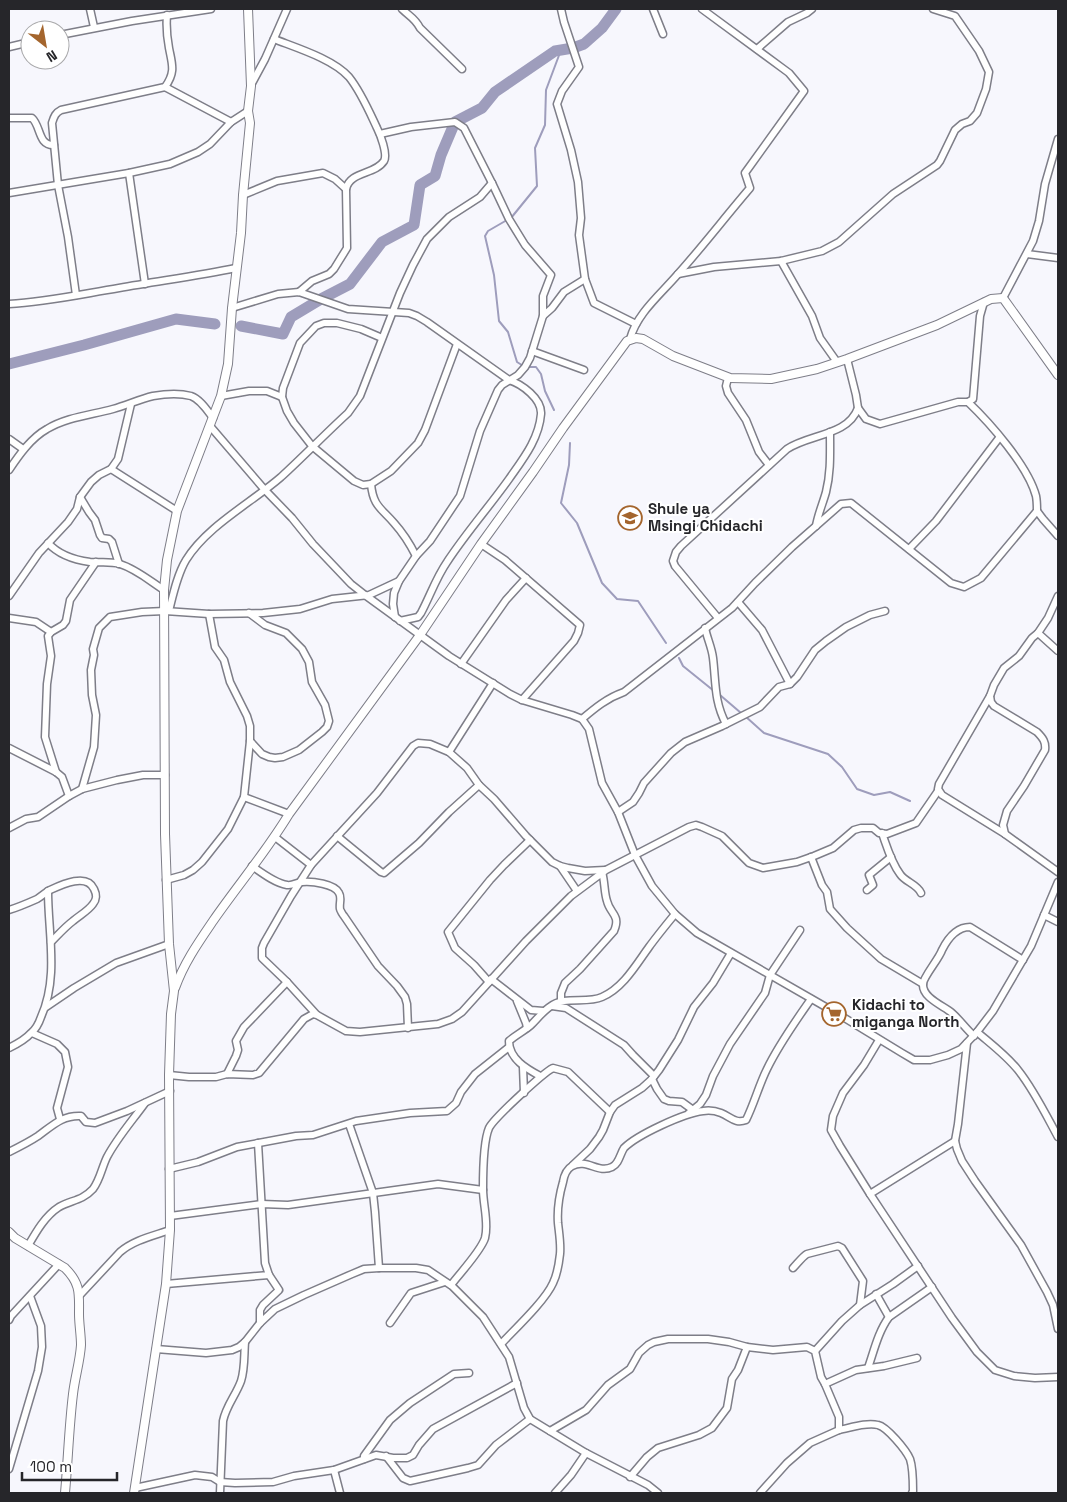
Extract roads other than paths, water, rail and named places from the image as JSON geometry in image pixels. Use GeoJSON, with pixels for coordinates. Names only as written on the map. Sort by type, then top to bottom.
{"type":"FeatureCollection","features":[{"type":"Feature","properties":{"kind":"street"},"geometry":{"type":"LineString","coordinates":[[90,9],[94,27]]}},
{"type":"Feature","properties":{"kind":"street"},"geometry":{"type":"LineString","coordinates":[[70,33],[94,27],[211,9]]}},
{"type":"Feature","properties":{"kind":"street"},"geometry":{"type":"LineString","coordinates":[[174,992],[168,944],[166,880],[167,611],[164,590],[167,560],[177,511],[221,396],[228,364],[250,123],[248,111],[251,86],[248,9]]}},
{"type":"Feature","properties":{"kind":"street"},"geometry":{"type":"LineString","coordinates":[[251,86],[287,9]]}},
{"type":"Feature","properties":{"kind":"street"},"geometry":{"type":"LineString","coordinates":[[402,9],[416,20],[420,28],[462,70]]}},
{"type":"Feature","properties":{"kind":"street"},"geometry":{"type":"LineString","coordinates":[[561,9],[579,64],[578,71],[562,91],[557,104],[578,182],[581,218],[578,235],[585,279],[594,303],[636,324]]}},
{"type":"Feature","properties":{"kind":"street"},"geometry":{"type":"LineString","coordinates":[[652,9],[663,34]]}},
{"type":"Feature","properties":{"kind":"street"},"geometry":{"type":"LineString","coordinates":[[517,1383],[434,1429],[413,1454],[407,1458],[376,1455],[334,1470],[294,1476],[273,1482],[220,1482],[212,1477],[195,1475],[134,1491],[166,1284],[170,1230],[169,1075],[171,1014],[174,992],[181,970],[200,939],[275,837],[289,814],[420,635],[481,544],[563,428],[624,344],[630,339],[633,328],[750,188],[745,173],[804,91],[789,73],[702,9]]}},
{"type":"Feature","properties":{"kind":"street"},"geometry":{"type":"LineString","coordinates":[[757,49],[788,22],[812,9]]}},
{"type":"Feature","properties":{"kind":"street"},"geometry":{"type":"LineString","coordinates":[[678,274],[714,267],[781,261],[822,251],[839,242],[892,194],[940,161],[955,130],[970,121],[977,113],[986,90],[989,72],[979,51],[956,16],[933,9]]}},
{"type":"Feature","properties":{"kind":"street"},"geometry":{"type":"LineString","coordinates":[[76,296],[68,237],[58,185],[52,123],[57,112],[60,110],[165,87],[170,81],[173,67],[166,23],[167,15]]}},
{"type":"Feature","properties":{"kind":"street"},"geometry":{"type":"LineString","coordinates":[[274,39],[330,63],[345,73],[364,101],[380,134],[386,157],[377,168],[352,178],[347,182],[347,248],[334,270],[312,281],[299,292]]}},
{"type":"Feature","properties":{"kind":"street"},"geometry":{"type":"LineString","coordinates":[[165,87],[231,122]]}},
{"type":"Feature","properties":{"kind":"street"},"geometry":{"type":"LineString","coordinates":[[9,193],[129,173],[170,164],[198,152],[210,144],[231,122],[248,111]]}},
{"type":"Feature","properties":{"kind":"street"},"geometry":{"type":"LineString","coordinates":[[9,118],[32,118],[35,120],[42,140],[50,145],[54,145]]}},
{"type":"Feature","properties":{"kind":"street"},"geometry":{"type":"LineString","coordinates":[[380,134],[411,127],[455,122],[464,128],[509,219],[525,245],[550,273],[550,279],[543,296],[543,316],[525,367],[518,375],[498,390],[480,431],[460,496],[430,541],[416,556],[399,581],[392,604],[398,619]]}},
{"type":"Feature","properties":{"kind":"street"},"geometry":{"type":"LineString","coordinates":[[1003,298],[1027,254],[1039,221],[1046,184],[1058,139]]}},
{"type":"Feature","properties":{"kind":"street"},"geometry":{"type":"LineString","coordinates":[[243,195],[277,181],[322,172],[336,179],[346,189]]}},
{"type":"Feature","properties":{"kind":"street"},"geometry":{"type":"LineString","coordinates":[[129,173],[145,284]]}},
{"type":"Feature","properties":{"kind":"street"},"geometry":{"type":"LineString","coordinates":[[167,611],[186,560],[214,528],[280,477],[348,414],[356,404],[392,312],[413,265],[428,239],[449,218],[480,197],[492,183]]}},
{"type":"Feature","properties":{"kind":"street"},"geometry":{"type":"LineString","coordinates":[[1027,254],[1058,258]]}},
{"type":"Feature","properties":{"kind":"street"},"geometry":{"type":"LineString","coordinates":[[781,261],[814,320],[822,341],[837,362]]}},
{"type":"Feature","properties":{"kind":"street"},"geometry":{"type":"LineString","coordinates":[[9,304],[76,296],[194,277],[236,268]]}},
{"type":"Feature","properties":{"kind":"street"},"geometry":{"type":"LineString","coordinates":[[543,316],[552,308],[564,292],[585,279]]}},
{"type":"Feature","properties":{"kind":"street"},"geometry":{"type":"LineString","coordinates":[[232,308],[278,294],[299,292],[348,309],[409,313],[417,316],[509,380],[521,386],[539,404],[541,415],[529,450],[446,563],[418,617],[398,619]]}},
{"type":"Feature","properties":{"kind":"street"},"geometry":{"type":"LineString","coordinates":[[630,339],[643,339],[673,356],[728,378],[771,379],[817,369],[847,359],[937,326],[984,302],[1003,298]]}},
{"type":"Feature","properties":{"kind":"street"},"geometry":{"type":"LineString","coordinates":[[1003,298],[1058,376]]}},
{"type":"Feature","properties":{"kind":"street"},"geometry":{"type":"LineString","coordinates":[[858,408],[866,419],[880,424],[958,402],[968,402],[973,399],[980,316],[984,302]]}},
{"type":"Feature","properties":{"kind":"street"},"geometry":{"type":"LineString","coordinates":[[382,338],[360,328],[337,323],[324,323],[316,326],[300,343],[283,388],[282,397],[294,423],[312,446],[358,483],[366,485],[381,478],[399,464],[418,443],[458,344]]}},
{"type":"Feature","properties":{"kind":"street"},"geometry":{"type":"LineString","coordinates":[[532,351],[584,370]]}},
{"type":"Feature","properties":{"kind":"street"},"geometry":{"type":"LineString","coordinates":[[718,618],[675,566],[673,561],[676,552],[794,444],[846,425],[856,414],[858,408],[856,395],[847,359]]}},
{"type":"Feature","properties":{"kind":"street"},"geometry":{"type":"LineString","coordinates":[[728,378],[726,386],[728,393],[746,420],[759,452],[769,465]]}},
{"type":"Feature","properties":{"kind":"street"},"geometry":{"type":"LineString","coordinates":[[221,396],[249,391],[267,391],[282,397]]}},
{"type":"Feature","properties":{"kind":"street"},"geometry":{"type":"LineString","coordinates":[[9,470],[23,449],[45,430],[61,422],[131,404],[143,398],[176,394],[189,396],[196,399],[213,418]]}},
{"type":"Feature","properties":{"kind":"street"},"geometry":{"type":"LineString","coordinates":[[968,402],[1013,454],[1032,483],[1037,499],[1037,511],[1058,536]]}},
{"type":"Feature","properties":{"kind":"street"},"geometry":{"type":"LineString","coordinates":[[9,596],[39,553],[68,522],[76,509],[80,497],[94,478],[111,469],[118,459],[131,404]]}},
{"type":"Feature","properties":{"kind":"street"},"geometry":{"type":"LineString","coordinates":[[210,426],[313,544],[364,595],[461,664],[522,700],[582,719],[589,728],[602,783],[618,812],[635,855],[652,886],[675,914],[697,933],[914,1060],[930,1060],[948,1056],[961,1049],[975,1034],[993,1011],[1031,946],[1058,882]]}},
{"type":"Feature","properties":{"kind":"street"},"geometry":{"type":"LineString","coordinates":[[816,526],[831,468],[830,432]]}},
{"type":"Feature","properties":{"kind":"street"},"geometry":{"type":"LineString","coordinates":[[908,549],[936,521],[999,438]]}},
{"type":"Feature","properties":{"kind":"street"},"geometry":{"type":"LineString","coordinates":[[9,439],[23,449]]}},
{"type":"Feature","properties":{"kind":"street"},"geometry":{"type":"LineString","coordinates":[[111,469],[177,511]]}},
{"type":"Feature","properties":{"kind":"street"},"geometry":{"type":"LineString","coordinates":[[371,484],[372,495],[376,503],[403,534],[416,556]]}},
{"type":"Feature","properties":{"kind":"street"},"geometry":{"type":"LineString","coordinates":[[80,497],[95,520],[102,538],[109,539],[112,542],[119,564]]}},
{"type":"Feature","properties":{"kind":"street"},"geometry":{"type":"LineString","coordinates":[[582,719],[613,696],[624,692],[738,602],[755,583],[841,504],[851,503],[951,583],[964,587],[981,578],[1037,511]]}},
{"type":"Feature","properties":{"kind":"street"},"geometry":{"type":"LineString","coordinates":[[48,543],[61,554],[79,560],[109,561],[130,568],[164,590]]}},
{"type":"Feature","properties":{"kind":"street"},"geometry":{"type":"LineString","coordinates":[[481,544],[505,560],[580,625],[574,641],[522,700]]}},
{"type":"Feature","properties":{"kind":"street"},"geometry":{"type":"LineString","coordinates":[[56,772],[47,746],[44,728],[51,656],[48,636],[66,621],[70,600],[96,562]]}},
{"type":"Feature","properties":{"kind":"street"},"geometry":{"type":"LineString","coordinates":[[461,664],[506,600],[526,578]]}},
{"type":"Feature","properties":{"kind":"street"},"geometry":{"type":"LineString","coordinates":[[82,789],[94,747],[96,715],[92,695],[91,670],[94,655],[93,649],[99,628],[110,617],[142,612],[167,611],[210,614],[300,609],[332,598],[374,594],[399,581]]}},
{"type":"Feature","properties":{"kind":"street"},"geometry":{"type":"LineString","coordinates":[[604,871],[585,871],[560,866],[552,862],[479,785],[467,768],[449,752],[430,744],[418,743],[413,746],[377,793],[311,865],[277,919],[262,948],[262,958],[317,1015],[346,1031],[360,1032],[438,1024],[452,1020],[462,1012],[532,935],[577,891],[604,871],[683,830],[696,825],[722,836],[749,863],[763,868],[811,857],[834,848],[854,830],[873,828],[887,834],[916,823],[938,791],[939,784],[1004,668],[1019,656],[1038,633],[1048,618],[1058,596]]}},
{"type":"Feature","properties":{"kind":"street"},"geometry":{"type":"LineString","coordinates":[[738,602],[762,630],[790,684]]}},
{"type":"Feature","properties":{"kind":"street"},"geometry":{"type":"LineString","coordinates":[[618,812],[633,802],[644,783],[670,753],[685,742],[760,707],[779,687],[790,684],[797,677],[815,650],[826,641],[846,627],[870,615],[884,611]]}},
{"type":"Feature","properties":{"kind":"street"},"geometry":{"type":"LineString","coordinates":[[249,613],[265,625],[286,633],[302,649],[309,662],[312,682],[325,705],[328,721],[327,727],[322,732],[299,750],[283,757],[275,758],[262,754],[250,741]]}},
{"type":"Feature","properties":{"kind":"street"},"geometry":{"type":"LineString","coordinates":[[166,880],[184,875],[202,862],[228,829],[244,797],[250,726],[230,682],[224,660],[214,647],[210,614]]}},
{"type":"Feature","properties":{"kind":"street"},"geometry":{"type":"LineString","coordinates":[[9,618],[36,622],[51,632]]}},
{"type":"Feature","properties":{"kind":"street"},"geometry":{"type":"LineString","coordinates":[[705,628],[712,652],[715,692],[726,724]]}},
{"type":"Feature","properties":{"kind":"street"},"geometry":{"type":"LineString","coordinates":[[1038,633],[1058,651]]}},
{"type":"Feature","properties":{"kind":"street"},"geometry":{"type":"LineString","coordinates":[[449,752],[493,683]]}},
{"type":"Feature","properties":{"kind":"street"},"geometry":{"type":"LineString","coordinates":[[990,696],[994,706],[1037,732],[1042,737],[1045,746],[1024,786],[1007,811],[1003,825],[1004,834]]}},
{"type":"Feature","properties":{"kind":"street"},"geometry":{"type":"LineString","coordinates":[[9,748],[56,772],[62,777],[68,796]]}},
{"type":"Feature","properties":{"kind":"street"},"geometry":{"type":"LineString","coordinates":[[9,828],[26,819],[38,817],[68,796],[82,789],[117,780],[165,775]]}},
{"type":"Feature","properties":{"kind":"street"},"geometry":{"type":"LineString","coordinates":[[338,836],[384,873],[419,843],[479,785]]}},
{"type":"Feature","properties":{"kind":"street"},"geometry":{"type":"LineString","coordinates":[[938,791],[1058,872]]}},
{"type":"Feature","properties":{"kind":"street"},"geometry":{"type":"LineString","coordinates":[[244,797],[289,814]]}},
{"type":"Feature","properties":{"kind":"street"},"geometry":{"type":"LineString","coordinates":[[882,833],[901,876],[918,888],[921,893]]}},
{"type":"Feature","properties":{"kind":"street"},"geometry":{"type":"LineString","coordinates":[[275,837],[311,865]]}},
{"type":"Feature","properties":{"kind":"street"},"geometry":{"type":"LineString","coordinates":[[530,840],[490,880],[448,932],[455,948],[490,981],[531,1010],[544,1011]]}},
{"type":"Feature","properties":{"kind":"street"},"geometry":{"type":"LineString","coordinates":[[811,857],[822,885],[827,892],[830,909],[847,928],[881,959],[923,984]]}},
{"type":"Feature","properties":{"kind":"street"},"geometry":{"type":"LineString","coordinates":[[867,890],[873,885],[869,875],[891,857]]}},
{"type":"Feature","properties":{"kind":"street"},"geometry":{"type":"LineString","coordinates":[[252,866],[286,885],[301,882],[323,884],[335,888],[340,895],[340,909],[344,916],[378,966],[405,997],[408,1028]]}},
{"type":"Feature","properties":{"kind":"street"},"geometry":{"type":"LineString","coordinates":[[560,866],[577,891]]}},
{"type":"Feature","properties":{"kind":"street"},"geometry":{"type":"LineString","coordinates":[[561,1001],[561,994],[565,983],[580,969],[616,927],[616,916],[607,902],[604,871]]}},
{"type":"Feature","properties":{"kind":"street"},"geometry":{"type":"LineString","coordinates":[[9,910],[69,883],[84,880],[92,885],[97,896],[95,902],[51,942]]}},
{"type":"Feature","properties":{"kind":"street"},"geometry":{"type":"LineString","coordinates":[[9,1048],[32,1033],[46,1007],[51,985],[48,891]]}},
{"type":"Feature","properties":{"kind":"street"},"geometry":{"type":"LineString","coordinates":[[540,1076],[523,1067],[512,1054],[509,1041],[527,1028],[551,1006],[561,1001],[591,1000],[602,997],[616,987],[627,978],[675,914]]}},
{"type":"Feature","properties":{"kind":"street"},"geometry":{"type":"LineString","coordinates":[[1044,915],[1058,922]]}},
{"type":"Feature","properties":{"kind":"street"},"geometry":{"type":"LineString","coordinates":[[1023,960],[980,932],[970,927],[963,927],[954,932],[946,943],[923,984],[925,991],[932,999],[1005,1056],[1017,1069],[1058,1137]]}},
{"type":"Feature","properties":{"kind":"street"},"geometry":{"type":"LineString","coordinates":[[686,1115],[700,1104],[706,1095],[713,1076],[730,1044],[765,993],[770,974],[800,930]]}},
{"type":"Feature","properties":{"kind":"street"},"geometry":{"type":"LineString","coordinates":[[46,1007],[116,963],[168,944]]}},
{"type":"Feature","properties":{"kind":"street"},"geometry":{"type":"LineString","coordinates":[[501,1344],[539,1303],[553,1283],[560,1252],[558,1197],[568,1170],[587,1152],[603,1130],[610,1112],[616,1105],[642,1088],[653,1077],[678,1040],[694,1007],[713,983],[731,953]]}},
{"type":"Feature","properties":{"kind":"street"},"geometry":{"type":"LineString","coordinates":[[227,1074],[238,1050],[236,1041],[244,1027],[287,982]]}},
{"type":"Feature","properties":{"kind":"street"},"geometry":{"type":"LineString","coordinates":[[572,1166],[582,1163],[597,1169],[615,1166],[623,1150],[633,1140],[686,1115],[702,1111],[714,1111],[722,1113],[735,1121],[746,1120],[766,1070],[787,1033],[812,999]]}},
{"type":"Feature","properties":{"kind":"street"},"geometry":{"type":"LineString","coordinates":[[517,1000],[527,1028]]}},
{"type":"Feature","properties":{"kind":"street"},"geometry":{"type":"LineString","coordinates":[[551,1006],[566,1008],[624,1045],[653,1077],[656,1089],[664,1099],[682,1102],[693,1110]]}},
{"type":"Feature","properties":{"kind":"street"},"geometry":{"type":"LineString","coordinates":[[169,1075],[189,1077],[216,1077],[227,1074],[253,1076],[259,1073],[304,1019],[313,1014],[317,1015]]}},
{"type":"Feature","properties":{"kind":"street"},"geometry":{"type":"LineString","coordinates":[[32,1033],[57,1044],[65,1052],[68,1067],[57,1108],[60,1119]]}},
{"type":"Feature","properties":{"kind":"street"},"geometry":{"type":"LineString","coordinates":[[879,1040],[864,1065],[843,1093],[833,1116],[831,1130],[870,1194],[977,1352],[996,1370],[1014,1376],[1035,1378],[1058,1377]]}},
{"type":"Feature","properties":{"kind":"street"},"geometry":{"type":"LineString","coordinates":[[967,1043],[955,1141],[957,1149],[962,1161],[975,1181],[1021,1245],[1053,1305],[1058,1329]]}},
{"type":"Feature","properties":{"kind":"street"},"geometry":{"type":"LineString","coordinates":[[170,1169],[198,1162],[237,1148],[313,1135],[356,1121],[410,1113],[446,1111],[456,1103],[461,1092],[475,1074],[509,1047]]}},
{"type":"Feature","properties":{"kind":"street"},"geometry":{"type":"LineString","coordinates":[[523,1067],[524,1093]]}},
{"type":"Feature","properties":{"kind":"street"},"geometry":{"type":"LineString","coordinates":[[390,1323],[411,1293],[448,1283],[484,1240],[486,1224],[483,1190],[486,1141],[490,1127],[540,1076],[553,1068],[559,1068],[568,1072],[610,1112]]}},
{"type":"Feature","properties":{"kind":"street"},"geometry":{"type":"LineString","coordinates":[[9,1152],[39,1135],[60,1119],[70,1116],[81,1116],[86,1122],[96,1123],[170,1091]]}},
{"type":"Feature","properties":{"kind":"street"},"geometry":{"type":"LineString","coordinates":[[28,1246],[44,1222],[59,1207],[79,1200],[92,1189],[108,1156],[145,1103]]}},
{"type":"Feature","properties":{"kind":"street"},"geometry":{"type":"LineString","coordinates":[[349,1124],[373,1193],[379,1268]]}},
{"type":"Feature","properties":{"kind":"street"},"geometry":{"type":"LineString","coordinates":[[870,1194],[955,1141]]}},
{"type":"Feature","properties":{"kind":"street"},"geometry":{"type":"LineString","coordinates":[[258,1143],[266,1263],[269,1275],[279,1290],[260,1310],[260,1323]]}},
{"type":"Feature","properties":{"kind":"street"},"geometry":{"type":"LineString","coordinates":[[587,1152],[591,1165]]}},
{"type":"Feature","properties":{"kind":"street"},"geometry":{"type":"LineString","coordinates":[[170,1216],[262,1204],[288,1205],[438,1184],[483,1190]]}},
{"type":"Feature","properties":{"kind":"street"},"geometry":{"type":"LineString","coordinates":[[80,1296],[127,1246],[170,1230]]}},
{"type":"Feature","properties":{"kind":"street"},"geometry":{"type":"LineString","coordinates":[[9,1232],[28,1246],[59,1264],[72,1275],[80,1296],[80,1359],[73,1393],[65,1493]]}},
{"type":"Feature","properties":{"kind":"street"},"geometry":{"type":"LineString","coordinates":[[792,1268],[801,1262],[804,1255],[834,1246],[842,1248],[864,1284],[860,1304]]}},
{"type":"Feature","properties":{"kind":"street"},"geometry":{"type":"LineString","coordinates":[[9,1320],[59,1264]]}},
{"type":"Feature","properties":{"kind":"street"},"geometry":{"type":"LineString","coordinates":[[815,1351],[860,1304],[918,1266]]}},
{"type":"Feature","properties":{"kind":"street"},"geometry":{"type":"LineString","coordinates":[[156,1348],[206,1353],[232,1350],[245,1342],[260,1323],[276,1309],[304,1294],[364,1269],[416,1268],[428,1270],[448,1283],[483,1317],[509,1357],[524,1408],[530,1419],[586,1453],[648,1485],[658,1493]]}},
{"type":"Feature","properties":{"kind":"street"},"geometry":{"type":"LineString","coordinates":[[166,1284],[269,1275]]}},
{"type":"Feature","properties":{"kind":"street"},"geometry":{"type":"LineString","coordinates":[[868,1368],[882,1329],[889,1317],[932,1287]]}},
{"type":"Feature","properties":{"kind":"street"},"geometry":{"type":"LineString","coordinates":[[876,1294],[889,1317]]}},
{"type":"Feature","properties":{"kind":"street"},"geometry":{"type":"LineString","coordinates":[[9,1469],[38,1370],[42,1347],[41,1326],[30,1296]]}},
{"type":"Feature","properties":{"kind":"street"},"geometry":{"type":"LineString","coordinates":[[550,1431],[586,1410],[608,1385],[630,1369],[639,1353],[654,1342],[673,1338],[708,1339],[773,1350],[807,1347],[815,1351]]}},
{"type":"Feature","properties":{"kind":"street"},"geometry":{"type":"LineString","coordinates":[[220,1493],[223,1421],[226,1409],[241,1382],[245,1342]]}},
{"type":"Feature","properties":{"kind":"street"},"geometry":{"type":"LineString","coordinates":[[630,1477],[651,1453],[658,1448],[699,1435],[712,1428],[727,1408],[732,1379],[738,1370],[747,1347]]}},
{"type":"Feature","properties":{"kind":"street"},"geometry":{"type":"LineString","coordinates":[[815,1351],[821,1377],[839,1418],[839,1430]]}},
{"type":"Feature","properties":{"kind":"street"},"geometry":{"type":"LineString","coordinates":[[825,1384],[851,1372],[916,1358]]}},
{"type":"Feature","properties":{"kind":"street"},"geometry":{"type":"LineString","coordinates":[[364,1459],[364,1456],[390,1420],[410,1403],[454,1374],[469,1373]]}},
{"type":"Feature","properties":{"kind":"street"},"geometry":{"type":"LineString","coordinates":[[386,1456],[403,1478],[410,1481],[468,1468],[478,1465],[496,1445],[530,1419]]}},
{"type":"Feature","properties":{"kind":"street"},"geometry":{"type":"LineString","coordinates":[[760,1493],[787,1462],[810,1443],[839,1430],[870,1424],[880,1425],[885,1429],[910,1460],[912,1493]]}},
{"type":"Feature","properties":{"kind":"street"},"geometry":{"type":"LineString","coordinates":[[555,1493],[571,1475],[586,1453]]}},
{"type":"Feature","properties":{"kind":"street"},"geometry":{"type":"LineString","coordinates":[[334,1470],[340,1493]]}},
{"type":"Feature","properties":{"kind":"waterway"},"geometry":{"type":"LineString","coordinates":[[241,326],[283,334],[291,317],[350,284],[382,242],[414,225],[420,185],[435,176],[441,155],[455,122],[482,108],[495,92],[555,51],[584,44],[602,28],[616,9]]}},
{"type":"Feature","properties":{"kind":"waterway"},"geometry":{"type":"LineString","coordinates":[[511,218],[537,186],[535,148],[545,125],[546,90],[561,50]]}},
{"type":"Feature","properties":{"kind":"waterway"},"geometry":{"type":"LineString","coordinates":[[507,220],[488,231],[485,236],[494,275],[499,321],[508,332],[517,362],[525,367],[536,367],[541,374],[545,391],[554,410]]}},
{"type":"Feature","properties":{"kind":"waterway"},"geometry":{"type":"LineString","coordinates":[[9,364],[176,319],[215,324]]}},
{"type":"Feature","properties":{"kind":"waterway"},"geometry":{"type":"LineString","coordinates":[[570,443],[569,465],[561,503],[577,523],[602,583],[617,599],[638,601],[666,643]]}},
{"type":"Feature","properties":{"kind":"waterway"},"geometry":{"type":"LineString","coordinates":[[679,658],[683,666],[714,691]]}},
{"type":"Feature","properties":{"kind":"waterway"},"geometry":{"type":"LineString","coordinates":[[720,695],[741,713]]}},
{"type":"Feature","properties":{"kind":"waterway"},"geometry":{"type":"LineString","coordinates":[[745,716],[764,733],[828,754],[842,767],[857,789],[874,795],[890,792],[910,801]]}},
{"type":"Feature","properties":{"kind":"place","name":"Shule ya Msingi Chidachi"},"geometry":{"type":"Point","coordinates":[630,518]}},
{"type":"Feature","properties":{"kind":"place","name":"Kidachi to miganga North"},"geometry":{"type":"Point","coordinates":[834,1014]}}]}
